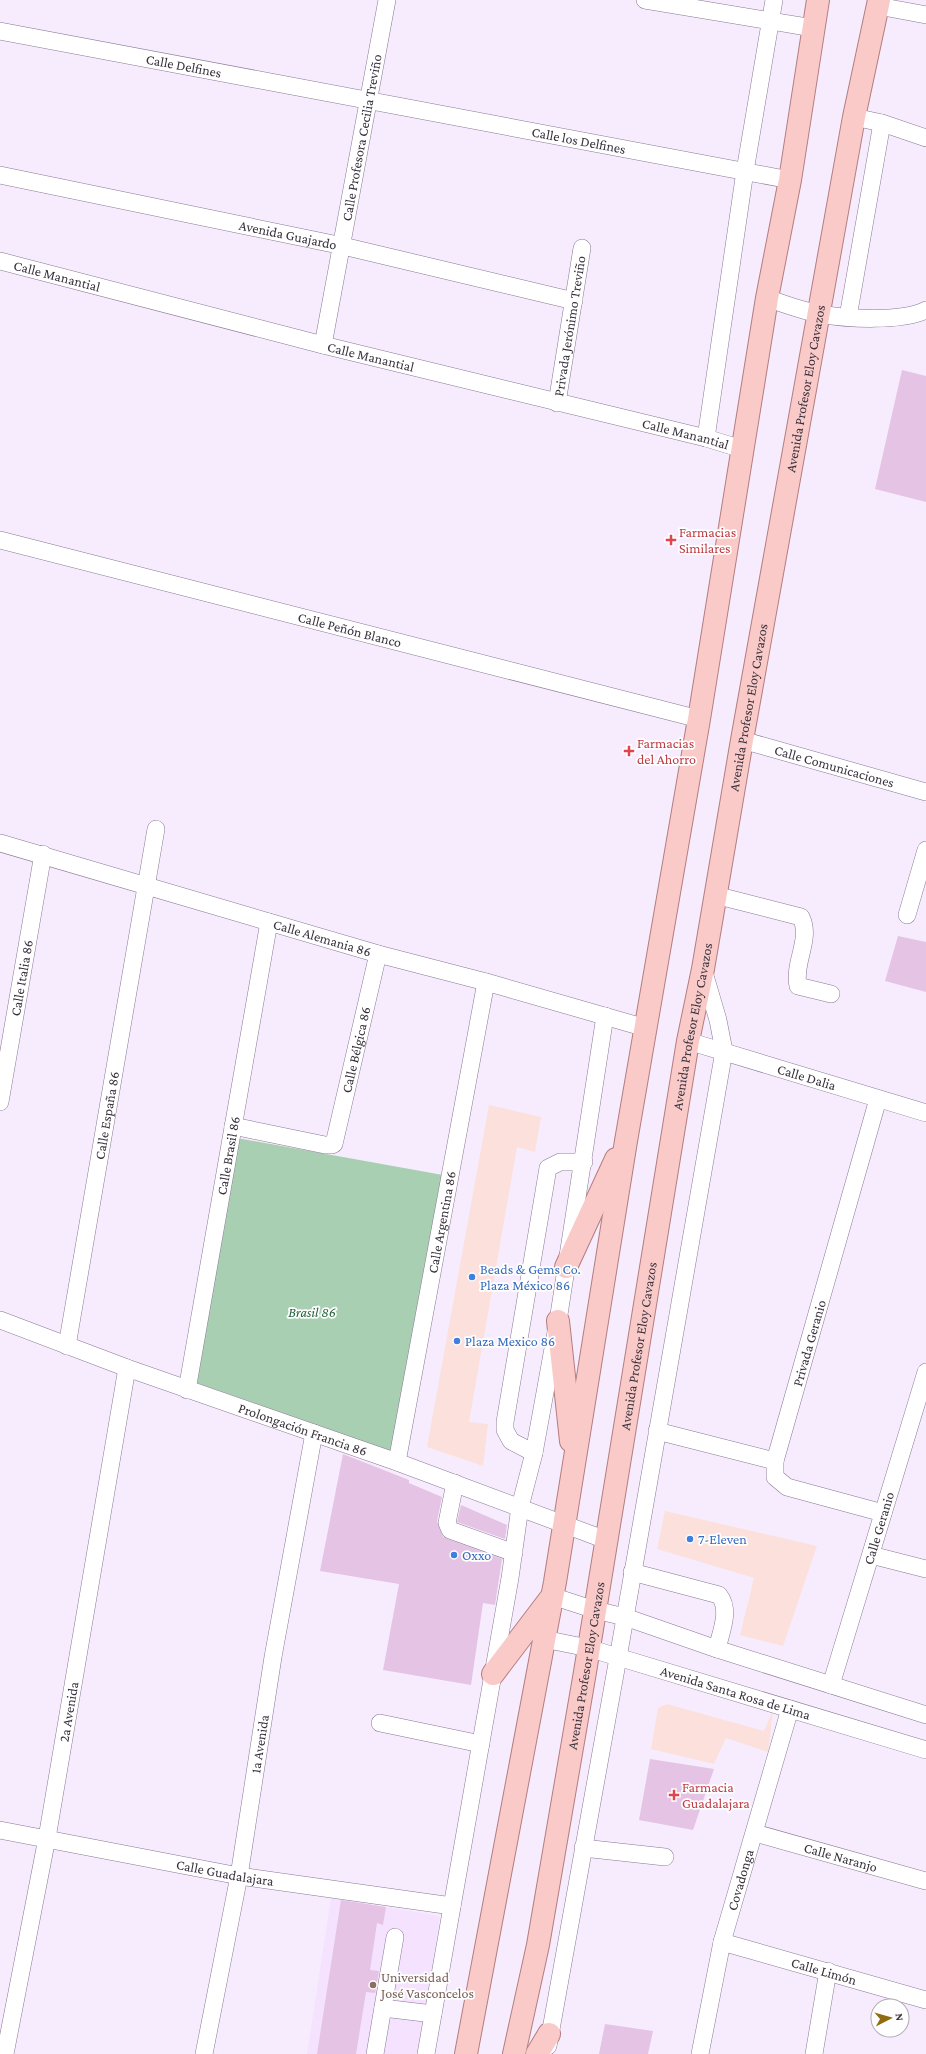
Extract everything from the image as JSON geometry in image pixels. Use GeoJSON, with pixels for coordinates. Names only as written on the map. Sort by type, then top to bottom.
{"type":"FeatureCollection","features":[{"type":"Feature","properties":{"kind":"main road"},"geometry":{"type":"LineString","coordinates":[[466,2054],[565,1524],[626,1141],[699,719],[767,298],[790,180],[818,0]]}},
{"type":"Feature","properties":{"kind":"main road","name":"Avenida Profesor Eloy Cavazos"},"geometry":{"type":"LineString","coordinates":[[514,2054],[538,1945],[595,1610],[688,1041],[703,969],[742,740],[820,314],[854,117],[878,3]]}},
{"type":"Feature","properties":{"kind":"main road"},"geometry":{"type":"LineString","coordinates":[[566,1268],[608,1176],[626,1141]]}},
{"type":"Feature","properties":{"kind":"main road"},"geometry":{"type":"LineString","coordinates":[[558,1321],[561,1361],[574,1463]]}},
{"type":"Feature","properties":{"kind":"main road"},"geometry":{"type":"LineString","coordinates":[[493,1674],[552,1596]]}},
{"type":"Feature","properties":{"kind":"main road"},"geometry":{"type":"LineString","coordinates":[[537,2054],[548,2044]]}},
{"type":"Feature","properties":{"kind":"street","name":"Calle Profesora Cecilia Treviño"},"geometry":{"type":"LineString","coordinates":[[323,345],[343,246],[367,101],[387,0]]}},
{"type":"Feature","properties":{"kind":"street"},"geometry":{"type":"LineString","coordinates":[[645,0],[667,2],[813,28]]}},
{"type":"Feature","properties":{"kind":"street"},"geometry":{"type":"LineString","coordinates":[[706,438],[745,171],[774,0]]}},
{"type":"Feature","properties":{"kind":"street"},"geometry":{"type":"LineString","coordinates":[[878,3],[926,15]]}},
{"type":"Feature","properties":{"kind":"street","name":"Calle Delfines"},"geometry":{"type":"LineString","coordinates":[[0,31],[367,101]]}},
{"type":"Feature","properties":{"kind":"street","name":"Calle los Delfines"},"geometry":{"type":"LineString","coordinates":[[367,101],[790,180]]}},
{"type":"Feature","properties":{"kind":"street"},"geometry":{"type":"LineString","coordinates":[[854,117],[882,123],[926,138]]}},
{"type":"Feature","properties":{"kind":"street"},"geometry":{"type":"LineString","coordinates":[[848,317],[882,123]]}},
{"type":"Feature","properties":{"kind":"street","name":"Avenida Guajardo"},"geometry":{"type":"LineString","coordinates":[[0,175],[343,246],[574,300]]}},
{"type":"Feature","properties":{"kind":"street","name":"Privada Jerónimo Treviño"},"geometry":{"type":"LineString","coordinates":[[557,403],[582,248]]}},
{"type":"Feature","properties":{"kind":"street","name":"Calle Manantial"},"geometry":{"type":"LineString","coordinates":[[0,261],[323,345],[706,438],[742,449]]}},
{"type":"Feature","properties":{"kind":"street"},"geometry":{"type":"LineString","coordinates":[[767,298],[820,314],[848,317],[896,318],[926,310]]}},
{"type":"Feature","properties":{"kind":"street","name":"Calle Peñón Blanco"},"geometry":{"type":"LineString","coordinates":[[0,540],[699,719]]}},
{"type":"Feature","properties":{"kind":"street","name":"Calle Comunicaciones"},"geometry":{"type":"LineString","coordinates":[[742,740],[926,792]]}},
{"type":"Feature","properties":{"kind":"street","name":"Calle España 86"},"geometry":{"type":"LineString","coordinates":[[67,1346],[156,829]]}},
{"type":"Feature","properties":{"kind":"street","name":"Calle Alemania 86"},"geometry":{"type":"LineString","coordinates":[[0,843],[43,854],[146,886],[378,954],[486,982],[646,1028]]}},
{"type":"Feature","properties":{"kind":"street"},"geometry":{"type":"LineString","coordinates":[[907,915],[926,850]]}},
{"type":"Feature","properties":{"kind":"street","name":"Calle Italia 86"},"geometry":{"type":"LineString","coordinates":[[0,1102],[43,854]]}},
{"type":"Feature","properties":{"kind":"street"},"geometry":{"type":"LineString","coordinates":[[715,895],[801,917],[806,927],[796,977],[798,986],[831,994]]}},
{"type":"Feature","properties":{"kind":"street","name":"Calle Brasil 86"},"geometry":{"type":"LineString","coordinates":[[187,1390],[269,922]]}},
{"type":"Feature","properties":{"kind":"street","name":"Calle Bélgica 86"},"geometry":{"type":"LineString","coordinates":[[233,1126],[332,1146],[378,954]]}},
{"type":"Feature","properties":{"kind":"street"},"geometry":{"type":"LineString","coordinates":[[548,2044],[618,1658],[724,1051],[718,1020],[703,969]]}},
{"type":"Feature","properties":{"kind":"street","name":"Calle Argentina 86"},"geometry":{"type":"LineString","coordinates":[[397,1462],[486,982]]}},
{"type":"Feature","properties":{"kind":"street"},"geometry":{"type":"LineString","coordinates":[[426,2054],[514,1553],[520,1507],[534,1453],[558,1321],[584,1162],[605,1016]]}},
{"type":"Feature","properties":{"kind":"street","name":"Calle Dalia"},"geometry":{"type":"LineString","coordinates":[[688,1041],[926,1113]]}},
{"type":"Feature","properties":{"kind":"street","name":"Privada Geranio"},"geometry":{"type":"LineString","coordinates":[[878,1099],[775,1461],[775,1477],[787,1487],[883,1513]]}},
{"type":"Feature","properties":{"kind":"street"},"geometry":{"type":"LineString","coordinates":[[534,1453],[511,1441],[505,1430],[504,1422],[512,1374],[548,1168],[560,1162],[584,1162]]}},
{"type":"Feature","properties":{"kind":"street","name":"Prolongación Francia 86"},"geometry":{"type":"LineString","coordinates":[[0,1320],[187,1390],[455,1483],[606,1540]]}},
{"type":"Feature","properties":{"kind":"street","name":"2a Avenida"},"geometry":{"type":"LineString","coordinates":[[5,2054],[47,1838],[127,1368]]}},
{"type":"Feature","properties":{"kind":"street","name":"Calle Geranio"},"geometry":{"type":"LineString","coordinates":[[832,1685],[926,1372]]}},
{"type":"Feature","properties":{"kind":"street"},"geometry":{"type":"LineString","coordinates":[[657,1431],[775,1461]]}},
{"type":"Feature","properties":{"kind":"street","name":"1a Avenida"},"geometry":{"type":"LineString","coordinates":[[204,2054],[239,1876],[273,1657],[314,1433]]}},
{"type":"Feature","properties":{"kind":"street"},"geometry":{"type":"LineString","coordinates":[[455,1483],[448,1523],[450,1530],[514,1553]]}},
{"type":"Feature","properties":{"kind":"street"},"geometry":{"type":"LineString","coordinates":[[871,1555],[926,1569]]}},
{"type":"Feature","properties":{"kind":"street"},"geometry":{"type":"LineString","coordinates":[[632,1572],[719,1595],[724,1602],[726,1609],[717,1649]]}},
{"type":"Feature","properties":{"kind":"street"},"geometry":{"type":"LineString","coordinates":[[552,1596],[595,1610],[625,1617],[717,1649],[926,1715]]}},
{"type":"Feature","properties":{"kind":"street","name":"Avenida Santa Rosa de Lima"},"geometry":{"type":"LineString","coordinates":[[544,1639],[588,1648],[926,1750]]}},
{"type":"Feature","properties":{"kind":"street","name":"Covadonga"},"geometry":{"type":"LineString","coordinates":[[700,2054],[722,1942],[790,1709]]}},
{"type":"Feature","properties":{"kind":"street"},"geometry":{"type":"LineString","coordinates":[[380,1723],[481,1744]]}},
{"type":"Feature","properties":{"kind":"street","name":"Calle Guadalajara"},"geometry":{"type":"LineString","coordinates":[[0,1830],[239,1876],[452,1906]]}},
{"type":"Feature","properties":{"kind":"street","name":"Calle Naranjo"},"geometry":{"type":"LineString","coordinates":[[755,1833],[926,1881]]}},
{"type":"Feature","properties":{"kind":"street"},"geometry":{"type":"LineString","coordinates":[[583,1848],[665,1857]]}},
{"type":"Feature","properties":{"kind":"street"},"geometry":{"type":"LineString","coordinates":[[375,2054],[395,1937]]}},
{"type":"Feature","properties":{"kind":"street","name":"Calle Limón"},"geometry":{"type":"LineString","coordinates":[[722,1942],[926,2000]]}},
{"type":"Feature","properties":{"kind":"street"},"geometry":{"type":"LineString","coordinates":[[814,2054],[828,1971]]}},
{"type":"Feature","properties":{"kind":"street"},"geometry":{"type":"LineString","coordinates":[[383,2008],[433,2014]]}},
{"type":"Feature","properties":{"kind":"shaded area"},"geometry":{"type":"Polygon","coordinates":[[[489,1105],[541,1117],[535,1152],[517,1147],[469,1422],[488,1424],[483,1466],[427,1447],[489,1105]]]}},
{"type":"Feature","properties":{"kind":"shaded area"},"geometry":{"type":"Polygon","coordinates":[[[665,1511],[817,1546],[783,1646],[740,1635],[754,1578],[657,1549],[665,1511]]]}},
{"type":"Feature","properties":{"kind":"shaded area"},"geometry":{"type":"Polygon","coordinates":[[[667,1704],[764,1731],[773,1710],[768,1752],[726,1738],[714,1764],[651,1749],[658,1708],[667,1704]]]}},
{"type":"Feature","properties":{"kind":"shaded area","name":"Universidad José Vasconcelos"},"geometry":{"type":"Polygon","coordinates":[[[331,1898],[440,1916],[418,2054],[307,2054],[331,1898]]]}},
{"type":"Feature","properties":{"kind":"green space","name":"Brasil 86"},"geometry":{"type":"Polygon","coordinates":[[[237,1138],[443,1175],[393,1452],[191,1381],[237,1138]]]}},
{"type":"Feature","properties":{"kind":"building"},"geometry":{"type":"Polygon","coordinates":[[[902,370],[926,376],[926,502],[875,489],[902,370]]]}},
{"type":"Feature","properties":{"kind":"building"},"geometry":{"type":"Polygon","coordinates":[[[898,936],[926,942],[926,992],[885,981],[898,936]]]}},
{"type":"Feature","properties":{"kind":"building"},"geometry":{"type":"Polygon","coordinates":[[[343,1454],[409,1480],[409,1483],[442,1497],[437,1521],[443,1537],[502,1559],[495,1605],[483,1603],[471,1685],[383,1670],[399,1584],[320,1571],[343,1454]]]}},
{"type":"Feature","properties":{"kind":"building"},"geometry":{"type":"Polygon","coordinates":[[[461,1505],[507,1525],[505,1539],[457,1522],[461,1505]]]}},
{"type":"Feature","properties":{"kind":"building","name":"Farmacia Guadalajara"},"geometry":{"type":"Polygon","coordinates":[[[650,1759],[714,1769],[693,1830],[639,1820],[650,1759]]]}},
{"type":"Feature","properties":{"kind":"building"},"geometry":{"type":"Polygon","coordinates":[[[341,1900],[386,1907],[383,1925],[377,1923],[370,1970],[379,1971],[375,1993],[366,1992],[356,2054],[317,2054],[341,1900]]]}},
{"type":"Feature","properties":{"kind":"building"},"geometry":{"type":"Polygon","coordinates":[[[605,2024],[653,2031],[648,2054],[599,2054],[605,2024]]]}},
{"type":"Feature","properties":{"kind":"place","name":"Farmacias Similares"},"geometry":{"type":"Point","coordinates":[671,540]}},
{"type":"Feature","properties":{"kind":"place","name":"Farmacias del Ahorro"},"geometry":{"type":"Point","coordinates":[629,751]}},
{"type":"Feature","properties":{"kind":"place","name":"Beads & Gems Co. Plaza México 86"},"geometry":{"type":"Point","coordinates":[472,1277]}},
{"type":"Feature","properties":{"kind":"place","name":"Plaza Mexico 86"},"geometry":{"type":"Point","coordinates":[457,1341]}},
{"type":"Feature","properties":{"kind":"place","name":"7-Eleven"},"geometry":{"type":"Point","coordinates":[690,1539]}},
{"type":"Feature","properties":{"kind":"place","name":"Oxxo"},"geometry":{"type":"Point","coordinates":[454,1555]}},
{"type":"Feature","properties":{"kind":"place","name":"Farmacia Guadalajara"},"geometry":{"type":"Point","coordinates":[674,1795]}},
{"type":"Feature","properties":{"kind":"place","name":"Universidad José Vasconcelos"},"geometry":{"type":"Point","coordinates":[373,1985]}}]}
